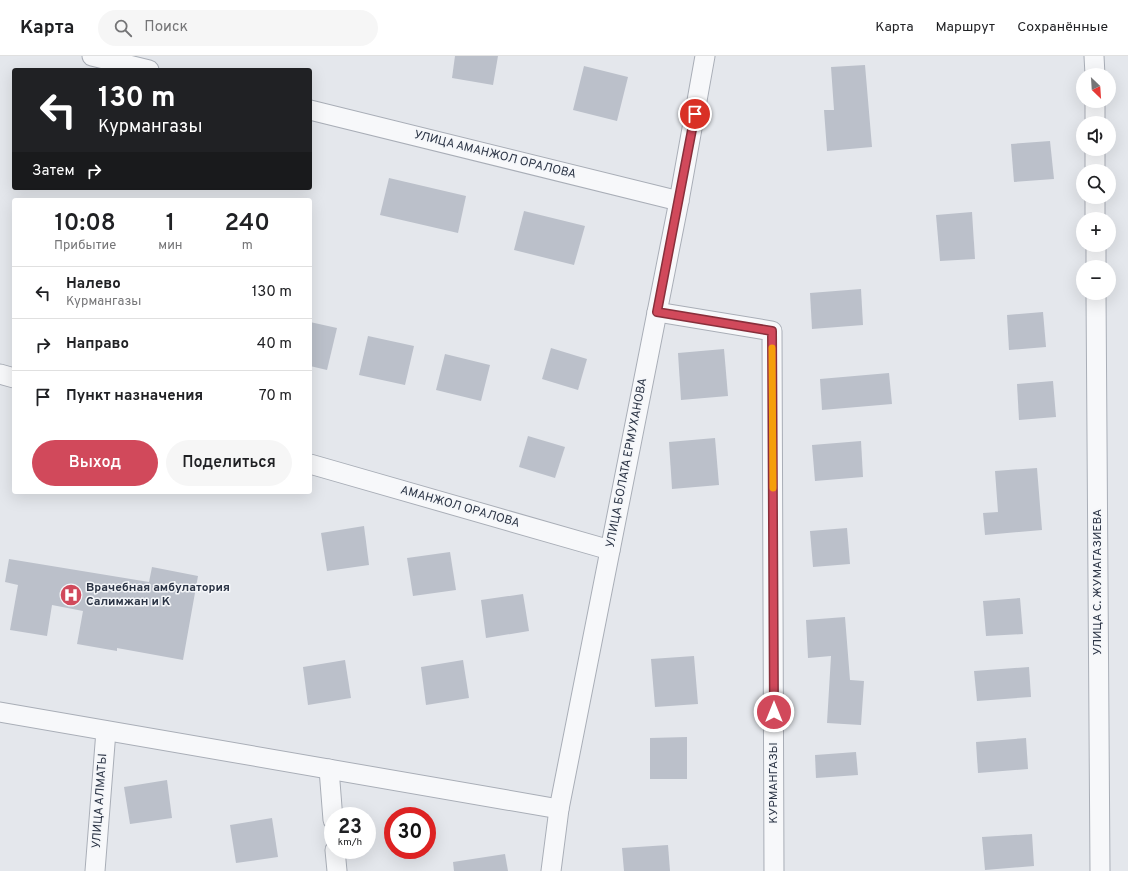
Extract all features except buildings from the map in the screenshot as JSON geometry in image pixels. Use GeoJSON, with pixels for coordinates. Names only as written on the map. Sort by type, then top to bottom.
{"type":"FeatureCollection","features":[{"type":"Feature","properties":{"kind":"street"},"geometry":{"type":"LineString","coordinates":[[92,56],[148,65]]}},
{"type":"Feature","properties":{"kind":"street","name":"УЛИЦА БОЛАТА ЕРМУХАНОВА"},"geometry":{"type":"LineString","coordinates":[[551,871],[558,809],[679,200],[705,56]]}},
{"type":"Feature","properties":{"kind":"street"},"geometry":{"type":"LineString","coordinates":[[1094,56],[1094,68]]}},
{"type":"Feature","properties":{"kind":"street","name":"УЛИЦА АМАНЖОЛ ОРАЛОВА"},"geometry":{"type":"LineString","coordinates":[[312,110],[679,200]]}},
{"type":"Feature","properties":{"kind":"street","name":"УЛИЦА С. ЖУМАГАЗИЕВА"},"geometry":{"type":"LineString","coordinates":[[1096,300],[1100,871]]}},
{"type":"Feature","properties":{"kind":"street","name":"КУРМАНГАЗЫ"},"geometry":{"type":"LineString","coordinates":[[657,312],[772,331],[774,871]]}},
{"type":"Feature","properties":{"kind":"street"},"geometry":{"type":"LineString","coordinates":[[0,374],[12,377]]}},
{"type":"Feature","properties":{"kind":"street","name":"АМАНЖОЛ ОРАЛОВА"},"geometry":{"type":"LineString","coordinates":[[312,465],[610,550]]}},
{"type":"Feature","properties":{"kind":"street"},"geometry":{"type":"LineString","coordinates":[[0,712],[558,809]]}},
{"type":"Feature","properties":{"kind":"street","name":"УЛИЦА АЛМАТЫ"},"geometry":{"type":"LineString","coordinates":[[95,871],[106,731]]}},
{"type":"Feature","properties":{"kind":"street"},"geometry":{"type":"LineString","coordinates":[[329,770],[332,807]]}},
{"type":"Feature","properties":{"kind":"street"},"geometry":{"type":"LineString","coordinates":[[336,859],[337,871]]}},
{"type":"Feature","properties":{"kind":"slow traffic"},"geometry":{"type":"LineString","coordinates":[[772,348],[773,488]]}},
{"type":"Feature","properties":{"kind":"place","name":"Врачебная амбулатория Салимжан и К"},"geometry":{"type":"Point","coordinates":[71,595]}},
{"type":"Feature","properties":{"kind":"route"},"geometry":{"type":"LineString","coordinates":[[695,114],[657,312],[772,331],[774,712]]}}]}
